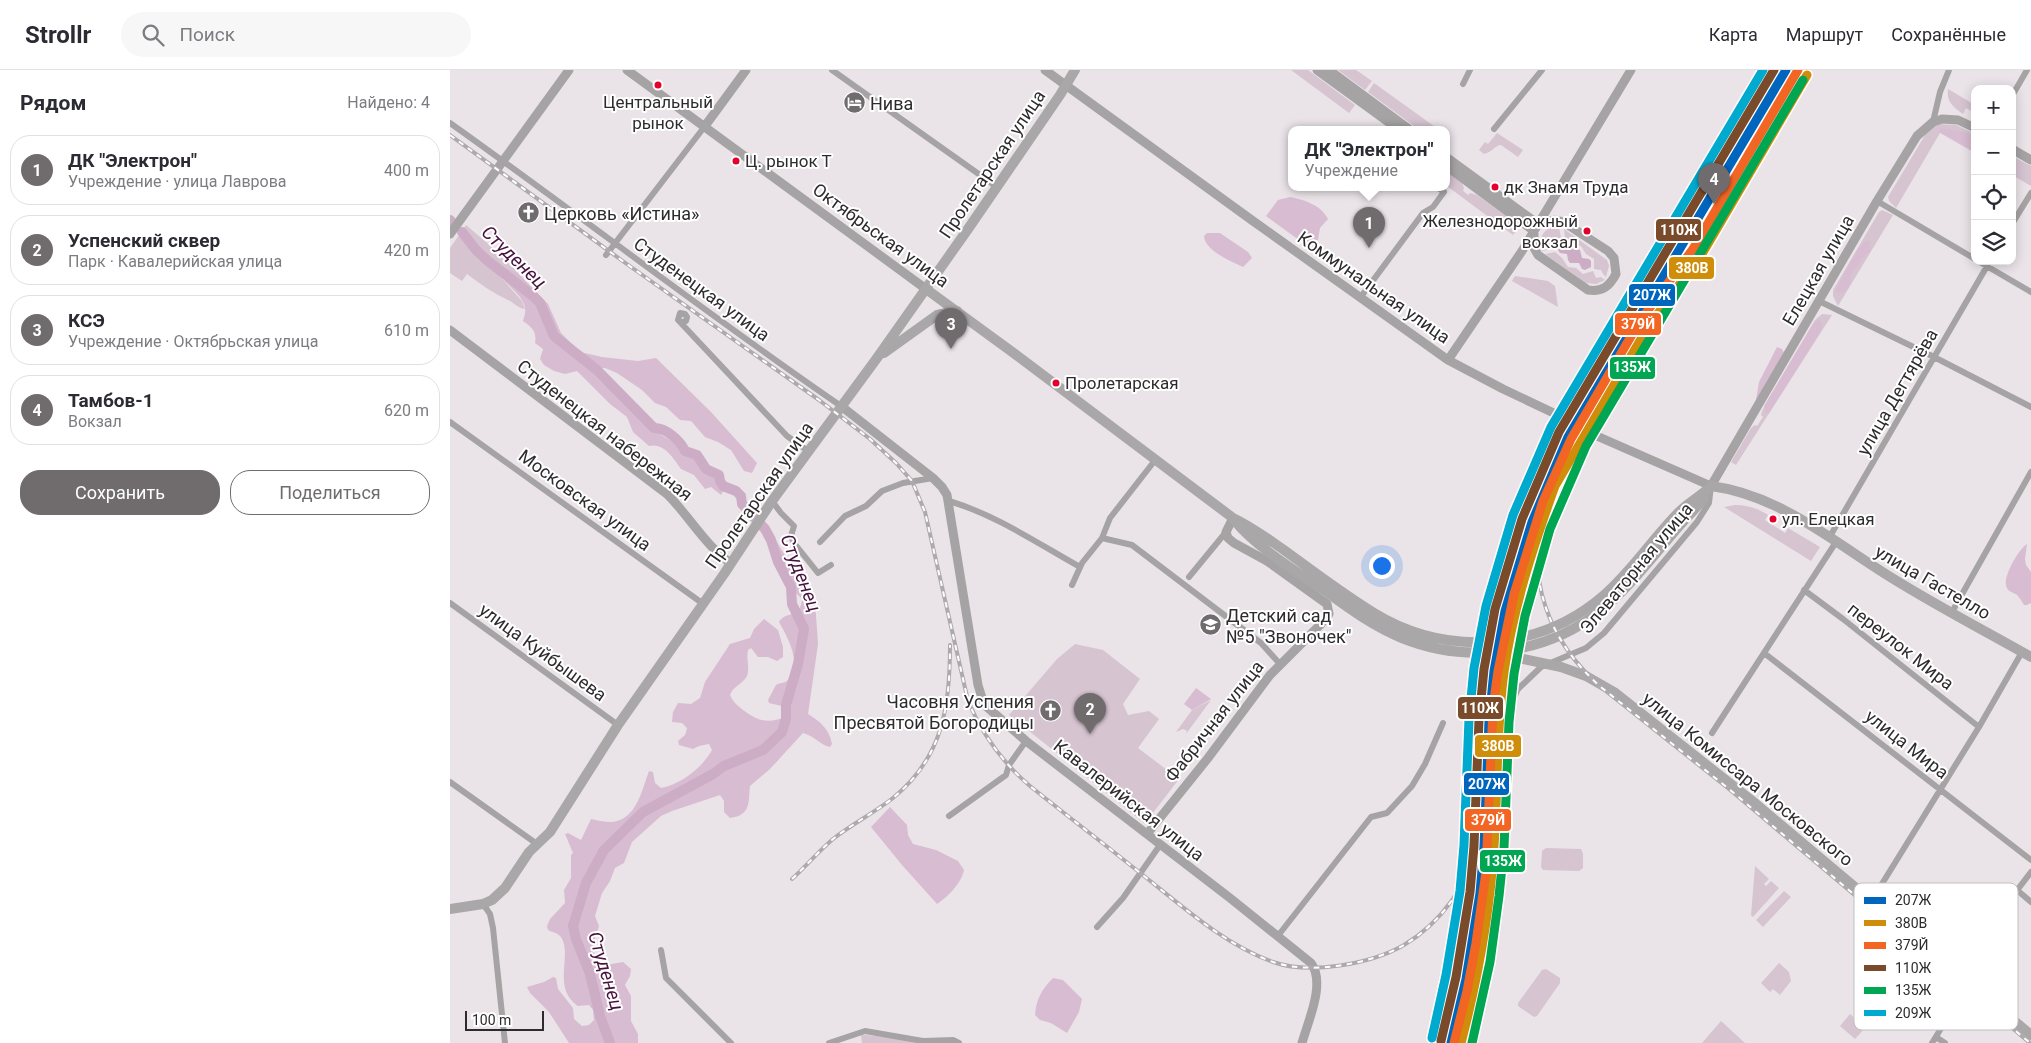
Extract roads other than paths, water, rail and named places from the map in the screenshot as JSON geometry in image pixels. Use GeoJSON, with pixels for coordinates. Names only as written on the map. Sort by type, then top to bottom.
{"type":"FeatureCollection","features":[{"type":"Feature","properties":{"kind":"main road","name":"Пролетарская улица"},"geometry":{"type":"LineString","coordinates":[[450,910],[483,904],[492,900],[505,888],[529,852],[550,832],[618,725],[702,603],[808,451],[926,289],[1060,95],[1075,70]]}},
{"type":"Feature","properties":{"kind":"main road","name":"Октябрьская улица"},"geometry":{"type":"LineString","coordinates":[[926,289],[1257,536]]}},
{"type":"Feature","properties":{"kind":"main road"},"geometry":{"type":"LineString","coordinates":[[877,358],[937,315],[957,311]]}},
{"type":"Feature","properties":{"kind":"main road"},"geometry":{"type":"LineString","coordinates":[[1257,536],[1353,600],[1394,624],[1432,638],[1492,643],[1514,640],[1563,623],[1604,595],[1643,561],[1703,499],[1711,486]]}},
{"type":"Feature","properties":{"kind":"main road","name":"улица Гастелло"},"geometry":{"type":"LineString","coordinates":[[1711,486],[1765,500],[1892,578],[2027,654]]}},
{"type":"Feature","properties":{"kind":"main road"},"geometry":{"type":"LineString","coordinates":[[1257,536],[1347,608],[1388,632],[1413,643],[1444,650],[1490,652],[1524,648],[1541,643],[1576,627],[1609,604],[1643,561]]}},
{"type":"Feature","properties":{"kind":"main road","name":"улица Комиссара Московского"},"geometry":{"type":"LineString","coordinates":[[1490,652],[1561,666],[1598,682],[1633,706],[1697,756],[1854,885]]}},
{"type":"Feature","properties":{"kind":"main road","name":"улица Комиссара Московского"},"geometry":{"type":"LineString","coordinates":[[2018,1023],[2031,1034]]}},
{"type":"Feature","properties":{"kind":"street"},"geometry":{"type":"LineString","coordinates":[[450,234],[569,70]]}},
{"type":"Feature","properties":{"kind":"street","name":"Октябрьская улица"},"geometry":{"type":"LineString","coordinates":[[627,70],[926,289]]}},
{"type":"Feature","properties":{"kind":"street"},"geometry":{"type":"LineString","coordinates":[[606,255],[746,70]]}},
{"type":"Feature","properties":{"kind":"street"},"geometry":{"type":"LineString","coordinates":[[832,70],[996,187]]}},
{"type":"Feature","properties":{"kind":"street","name":"Коммунальная улица"},"geometry":{"type":"LineString","coordinates":[[1045,70],[1448,360],[1590,433],[1711,486]]}},
{"type":"Feature","properties":{"kind":"street"},"geometry":{"type":"LineString","coordinates":[[1317,70],[1394,126]]}},
{"type":"Feature","properties":{"kind":"street"},"geometry":{"type":"LineString","coordinates":[[1329,70],[1405,126]]}},
{"type":"Feature","properties":{"kind":"street"},"geometry":{"type":"LineString","coordinates":[[1463,84],[1470,70]]}},
{"type":"Feature","properties":{"kind":"street"},"geometry":{"type":"LineString","coordinates":[[1494,129],[1542,70]]}},
{"type":"Feature","properties":{"kind":"street"},"geometry":{"type":"LineString","coordinates":[[1448,360],[1522,251],[1631,70]]}},
{"type":"Feature","properties":{"kind":"street"},"geometry":{"type":"LineString","coordinates":[[1949,70],[1940,92],[1933,122],[1949,119],[1958,120],[1971,126]]}},
{"type":"Feature","properties":{"kind":"street"},"geometry":{"type":"LineString","coordinates":[[2016,89],[2027,70]]}},
{"type":"Feature","properties":{"kind":"street","name":"Елецкая улица"},"geometry":{"type":"LineString","coordinates":[[1711,486],[1917,136],[1933,122]]}},
{"type":"Feature","properties":{"kind":"street","name":"Студенецкая улица"},"geometry":{"type":"LineString","coordinates":[[450,124],[503,161],[758,350],[841,406]]}},
{"type":"Feature","properties":{"kind":"street"},"geometry":{"type":"LineString","coordinates":[[2016,152],[2031,160]]}},
{"type":"Feature","properties":{"kind":"street"},"geometry":{"type":"LineString","coordinates":[[1450,160],[1536,228]]}},
{"type":"Feature","properties":{"kind":"street"},"geometry":{"type":"LineString","coordinates":[[1450,168],[1536,228]]}},
{"type":"Feature","properties":{"kind":"street"},"geometry":{"type":"LineString","coordinates":[[1360,298],[1423,213],[1433,207],[1444,192],[1443,191]]}},
{"type":"Feature","properties":{"kind":"street"},"geometry":{"type":"LineString","coordinates":[[2014,220],[2031,193]]}},
{"type":"Feature","properties":{"kind":"street"},"geometry":{"type":"LineString","coordinates":[[1877,202],[1971,257]]}},
{"type":"Feature","properties":{"kind":"street"},"geometry":{"type":"LineString","coordinates":[[1522,251],[1538,255],[1588,290],[1598,291],[1606,288],[1612,282],[1616,274],[1614,258],[1608,251],[1559,220],[1548,206]]}},
{"type":"Feature","properties":{"kind":"street"},"geometry":{"type":"LineString","coordinates":[[1536,228],[1552,220],[1559,220]]}},
{"type":"Feature","properties":{"kind":"street"},"geometry":{"type":"LineString","coordinates":[[1536,228],[1534,248],[1538,255]]}},
{"type":"Feature","properties":{"kind":"street","name":"улица Дегтярёва"},"geometry":{"type":"LineString","coordinates":[[1712,733],[1804,590],[1934,357],[1988,265]]}},
{"type":"Feature","properties":{"kind":"street"},"geometry":{"type":"LineString","coordinates":[[1990,265],[2031,292]]}},
{"type":"Feature","properties":{"kind":"street"},"geometry":{"type":"LineString","coordinates":[[1819,301],[2031,407]]}},
{"type":"Feature","properties":{"kind":"street"},"geometry":{"type":"LineString","coordinates":[[680,322],[787,436],[808,451]]}},
{"type":"Feature","properties":{"kind":"street","name":"Студенецкая набережная"},"geometry":{"type":"LineString","coordinates":[[450,330],[668,495],[714,549],[731,563]]}},
{"type":"Feature","properties":{"kind":"street","name":"Кавалерийская улица"},"geometry":{"type":"LineString","coordinates":[[841,406],[942,487],[949,502],[980,694],[987,707],[993,715],[1311,963],[1317,974],[1317,989],[1302,1043]]}},
{"type":"Feature","properties":{"kind":"street","name":"Московская улица"},"geometry":{"type":"LineString","coordinates":[[450,422],[702,603]]}},
{"type":"Feature","properties":{"kind":"street"},"geometry":{"type":"LineString","coordinates":[[1072,585],[1080,567],[1102,538],[1110,518],[1156,459]]}},
{"type":"Feature","properties":{"kind":"street"},"geometry":{"type":"LineString","coordinates":[[1952,612],[2031,472]]}},
{"type":"Feature","properties":{"kind":"street"},"geometry":{"type":"LineString","coordinates":[[820,542],[844,516],[866,506],[882,491],[903,483],[932,478]]}},
{"type":"Feature","properties":{"kind":"street","name":"Элеваторная улица"},"geometry":{"type":"LineString","coordinates":[[1475,1043],[1495,928],[1502,824],[1501,731],[1504,715],[1518,689],[1540,667],[1586,648],[1604,633],[1697,522],[1709,502],[1711,486]]}},
{"type":"Feature","properties":{"kind":"street"},"geometry":{"type":"LineString","coordinates":[[949,502],[975,509],[1003,522],[1080,567]]}},
{"type":"Feature","properties":{"kind":"street"},"geometry":{"type":"LineString","coordinates":[[772,503],[794,526],[791,536],[794,543],[818,573],[831,565]]}},
{"type":"Feature","properties":{"kind":"street"},"geometry":{"type":"LineString","coordinates":[[1189,577],[1226,532],[1233,518]]}},
{"type":"Feature","properties":{"kind":"street","name":"Фабричная улица"},"geometry":{"type":"LineString","coordinates":[[1146,834],[1209,756],[1270,675],[1327,617],[1329,609],[1327,604],[1267,561],[1230,541],[1226,532]]}},
{"type":"Feature","properties":{"kind":"street"},"geometry":{"type":"LineString","coordinates":[[1102,538],[1132,545],[1260,643],[1280,664]]}},
{"type":"Feature","properties":{"kind":"street","name":"переулок Мира"},"geometry":{"type":"LineString","coordinates":[[1804,590],[1979,727]]}},
{"type":"Feature","properties":{"kind":"street","name":"улица Куйбышева"},"geometry":{"type":"LineString","coordinates":[[450,603],[618,725]]}},
{"type":"Feature","properties":{"kind":"street","name":"улица Мира"},"geometry":{"type":"LineString","coordinates":[[1764,653],[2031,860]]}},
{"type":"Feature","properties":{"kind":"street"},"geometry":{"type":"LineString","coordinates":[[1883,883],[1979,727],[2027,654]]}},
{"type":"Feature","properties":{"kind":"street"},"geometry":{"type":"LineString","coordinates":[[1277,937],[1370,817],[1387,813],[1412,786],[1425,764],[1442,723]]}},
{"type":"Feature","properties":{"kind":"street"},"geometry":{"type":"LineString","coordinates":[[949,816],[1006,775],[1008,765],[1026,741]]}},
{"type":"Feature","properties":{"kind":"street"},"geometry":{"type":"LineString","coordinates":[[450,782],[537,844]]}},
{"type":"Feature","properties":{"kind":"street"},"geometry":{"type":"LineString","coordinates":[[1097,927],[1123,898],[1160,845]]}},
{"type":"Feature","properties":{"kind":"street"},"geometry":{"type":"LineString","coordinates":[[2018,889],[2031,872]]}},
{"type":"Feature","properties":{"kind":"street"},"geometry":{"type":"LineString","coordinates":[[2018,891],[2031,902]]}},
{"type":"Feature","properties":{"kind":"street"},"geometry":{"type":"LineString","coordinates":[[483,904],[490,914],[493,928],[505,1043]]}},
{"type":"Feature","properties":{"kind":"street"},"geometry":{"type":"LineString","coordinates":[[661,950],[666,978],[731,1043]]}},
{"type":"Feature","properties":{"kind":"street"},"geometry":{"type":"LineString","coordinates":[[829,1043],[865,1031],[923,1041],[953,1040],[959,1043]]}},
{"type":"Feature","properties":{"kind":"street"},"geometry":{"type":"LineString","coordinates":[[1934,1040],[1945,1043]]}},
{"type":"Feature","properties":{"kind":"waterway","name":"Студенец"},"geometry":{"type":"LineString","coordinates":[[462,232],[476,250],[488,261],[540,303],[554,336],[597,370],[654,428],[672,435],[685,451],[697,455],[706,469],[719,475],[723,486],[736,491],[741,496],[742,504],[765,529],[771,540],[778,562],[791,587],[792,604],[804,629],[798,664],[786,705],[786,719],[782,732],[763,750],[724,766],[713,774],[643,812],[604,850],[586,883],[573,926],[576,939],[590,974],[600,1016],[610,1043]]}},
{"type":"Feature","properties":{"kind":"railway"},"geometry":{"type":"LineString","coordinates":[[450,135],[624,262],[819,400],[870,439],[896,463],[912,481],[925,512],[968,701],[980,725],[1002,758],[1030,786],[1203,923],[1237,945],[1273,962],[1304,968],[1340,966],[1375,958],[1390,952],[1404,945],[1430,926],[1460,887],[1474,858],[1481,826],[1484,792],[1486,708],[1495,637],[1514,567],[1532,521]]}},
{"type":"Feature","properties":{"kind":"railway"},"geometry":{"type":"LineString","coordinates":[[1575,441],[1589,416]]}},
{"type":"Feature","properties":{"kind":"railway"},"geometry":{"type":"LineString","coordinates":[[1571,449],[1544,508],[1537,559],[1540,584],[1546,607],[1555,629],[1567,650],[1583,670],[1602,688],[1729,789],[1854,894]]}},
{"type":"Feature","properties":{"kind":"railway"},"geometry":{"type":"LineString","coordinates":[[792,879],[833,839],[893,798],[923,766],[933,748],[945,710],[950,668],[950,645]]}},
{"type":"Feature","properties":{"kind":"railway"},"geometry":{"type":"LineString","coordinates":[[1447,1043],[1454,1020],[1469,947],[1480,850]]}},
{"type":"Feature","properties":{"kind":"railway"},"geometry":{"type":"LineString","coordinates":[[2015,1030],[2030,1043]]}},
{"type":"Feature","properties":{"kind":"place","name":"Центральный рынок"},"geometry":{"type":"Point","coordinates":[658,85]}},
{"type":"Feature","properties":{"kind":"place","name":"Нива"},"geometry":{"type":"Point","coordinates":[854,103]}},
{"type":"Feature","properties":{"kind":"place","name":"Ц. рынок Т"},"geometry":{"type":"Point","coordinates":[736,161]}},
{"type":"Feature","properties":{"kind":"place","name":"дк Знамя Труда"},"geometry":{"type":"Point","coordinates":[1495,187]}},
{"type":"Feature","properties":{"kind":"place","name":"Тамбов-1"},"geometry":{"type":"Point","coordinates":[1714,204]}},
{"type":"Feature","properties":{"kind":"place","name":"Церковь «Истина»"},"geometry":{"type":"Point","coordinates":[528,213]}},
{"type":"Feature","properties":{"kind":"place","name":"Железнодорожный вокзал"},"geometry":{"type":"Point","coordinates":[1587,231]}},
{"type":"Feature","properties":{"kind":"place","name":"ДК \"Электрон\""},"geometry":{"type":"Point","coordinates":[1369,248]}},
{"type":"Feature","properties":{"kind":"place","name":"КСЭ"},"geometry":{"type":"Point","coordinates":[951,349]}},
{"type":"Feature","properties":{"kind":"place","name":"Пролетарская"},"geometry":{"type":"Point","coordinates":[1056,383]}},
{"type":"Feature","properties":{"kind":"place","name":"ул. Елецкая"},"geometry":{"type":"Point","coordinates":[1773,519]}},
{"type":"Feature","properties":{"kind":"place","name":"Детский сад №5 \"Звоночек\""},"geometry":{"type":"Point","coordinates":[1210,625]}},
{"type":"Feature","properties":{"kind":"place","name":"Часовня Успения Пресвятой Богородицы"},"geometry":{"type":"Point","coordinates":[1050,711]}},
{"type":"Feature","properties":{"kind":"place","name":"Успенский сквер"},"geometry":{"type":"Point","coordinates":[1090,734]}}]}
